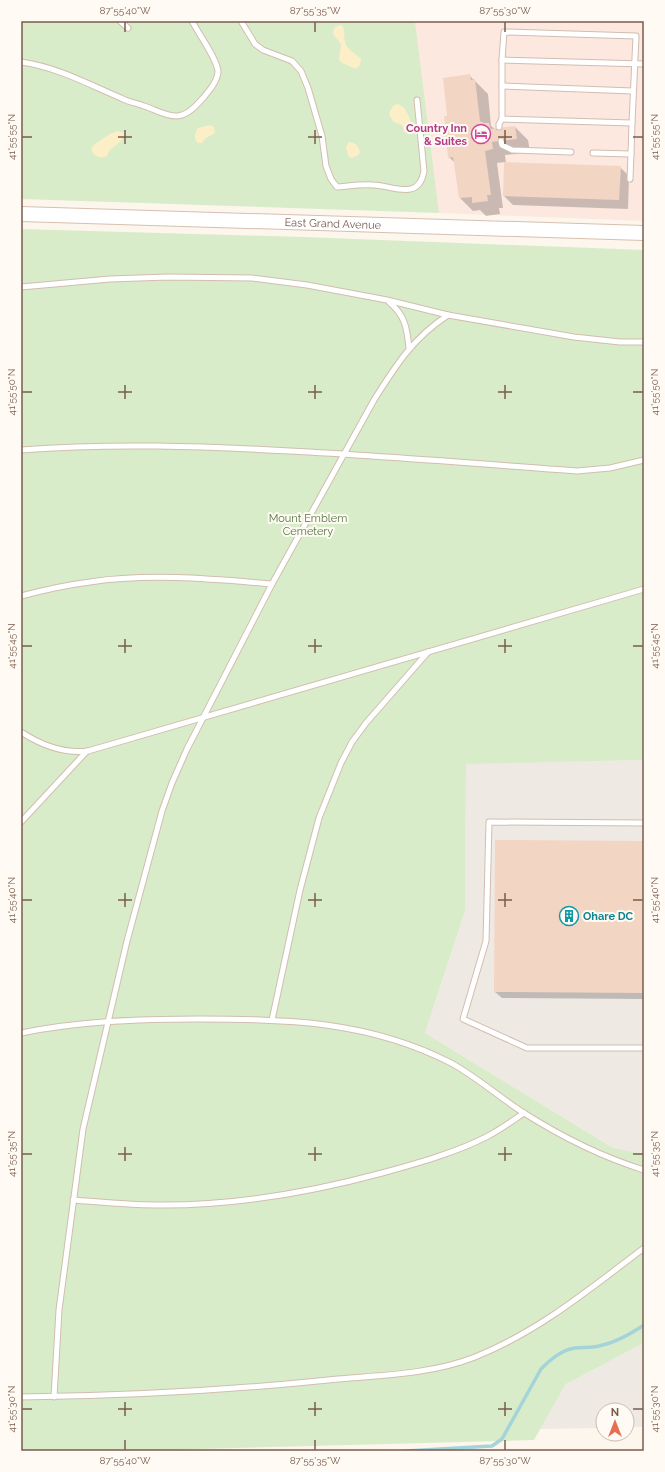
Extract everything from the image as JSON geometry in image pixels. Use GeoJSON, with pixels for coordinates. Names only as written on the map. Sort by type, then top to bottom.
{"type":"FeatureCollection","features":[{"type":"Feature","properties":{"kind":"main road","name":"East Grand Avenue"},"geometry":{"type":"LineString","coordinates":[[21,214],[644,233]]}},
{"type":"Feature","properties":{"kind":"lane"},"geometry":{"type":"LineString","coordinates":[[120,21],[128,28]]}},
{"type":"Feature","properties":{"kind":"lane"},"geometry":{"type":"LineString","coordinates":[[21,62],[31,63],[65,73],[122,99],[170,116],[183,115],[197,105],[214,84],[218,71],[217,65],[192,21]]}},
{"type":"Feature","properties":{"kind":"lane"},"geometry":{"type":"LineString","coordinates":[[241,21],[255,44],[264,50],[292,61],[301,71],[308,88],[322,136],[326,166],[331,179],[337,187],[374,185],[406,191],[420,184],[423,179],[424,171],[417,100]]}},
{"type":"Feature","properties":{"kind":"lane"},"geometry":{"type":"LineString","coordinates":[[499,128],[502,118],[502,60],[504,32],[636,36],[630,179]]}},
{"type":"Feature","properties":{"kind":"lane"},"geometry":{"type":"LineString","coordinates":[[502,60],[644,64]]}},
{"type":"Feature","properties":{"kind":"lane"},"geometry":{"type":"LineString","coordinates":[[502,86],[633,90]]}},
{"type":"Feature","properties":{"kind":"lane"},"geometry":{"type":"LineString","coordinates":[[502,118],[632,123]]}},
{"type":"Feature","properties":{"kind":"lane"},"geometry":{"type":"LineString","coordinates":[[501,141],[502,145],[512,150],[571,152]]}},
{"type":"Feature","properties":{"kind":"lane"},"geometry":{"type":"LineString","coordinates":[[593,153],[631,154]]}},
{"type":"Feature","properties":{"kind":"lane"},"geometry":{"type":"LineString","coordinates":[[21,287],[132,278],[252,278],[307,285],[386,300],[448,315],[574,337],[620,342],[644,342]]}},
{"type":"Feature","properties":{"kind":"lane"},"geometry":{"type":"LineString","coordinates":[[386,300],[397,309],[402,316],[408,335],[409,348]]}},
{"type":"Feature","properties":{"kind":"lane"},"geometry":{"type":"LineString","coordinates":[[54,1397],[59,1310],[83,1129],[107,1021],[137,900],[162,811],[172,782],[272,584],[382,388],[409,348],[420,337],[448,315]]}},
{"type":"Feature","properties":{"kind":"lane"},"geometry":{"type":"LineString","coordinates":[[21,450],[157,446],[248,448],[577,471],[610,468],[644,460]]}},
{"type":"Feature","properties":{"kind":"lane"},"geometry":{"type":"LineString","coordinates":[[21,596],[91,581],[121,579],[194,579],[272,584]]}},
{"type":"Feature","properties":{"kind":"lane"},"geometry":{"type":"LineString","coordinates":[[21,732],[40,743],[53,748],[78,752],[88,751],[644,589]]}},
{"type":"Feature","properties":{"kind":"lane"},"geometry":{"type":"LineString","coordinates":[[272,1020],[300,890],[319,818],[335,776],[352,742],[366,723],[428,651]]}},
{"type":"Feature","properties":{"kind":"lane"},"geometry":{"type":"LineString","coordinates":[[21,822],[88,751]]}},
{"type":"Feature","properties":{"kind":"lane"},"geometry":{"type":"LineString","coordinates":[[644,823],[489,822],[486,941],[462,1019],[527,1048],[644,1048]]}},
{"type":"Feature","properties":{"kind":"lane"},"geometry":{"type":"LineString","coordinates":[[21,1033],[48,1028],[107,1021],[180,1019],[272,1020],[311,1023],[357,1030],[409,1044],[453,1064],[524,1113],[582,1146],[644,1170]]}},
{"type":"Feature","properties":{"kind":"lane"},"geometry":{"type":"LineString","coordinates":[[73,1200],[127,1204],[185,1204],[242,1200],[304,1192],[370,1177],[437,1156],[487,1137],[524,1113]]}},
{"type":"Feature","properties":{"kind":"lane"},"geometry":{"type":"LineString","coordinates":[[21,1397],[110,1395],[238,1388],[444,1367],[489,1352],[522,1334],[563,1309],[644,1248]]}},
{"type":"Feature","properties":{"kind":"shaded area"},"geometry":{"type":"Polygon","coordinates":[[[415,21],[644,21],[644,221],[439,213],[415,21]]]}},
{"type":"Feature","properties":{"kind":"shaded area"},"geometry":{"type":"Polygon","coordinates":[[[644,760],[644,1154],[613,1148],[425,1033],[465,911],[466,763],[644,760]]]}},
{"type":"Feature","properties":{"kind":"shaded area"},"geometry":{"type":"Polygon","coordinates":[[[644,1343],[644,1427],[635,1427],[635,1402],[595,1402],[595,1428],[540,1429],[566,1384],[644,1343]]]}},
{"type":"Feature","properties":{"kind":"green space"},"geometry":{"type":"Polygon","coordinates":[[[21,21],[415,21],[439,213],[21,199],[21,21]]]}},
{"type":"Feature","properties":{"kind":"green space","name":"Mount Emblem Cemetery"},"geometry":{"type":"Polygon","coordinates":[[[21,229],[304,237],[644,250],[644,760],[466,764],[465,911],[425,1033],[613,1148],[644,1154],[644,1343],[566,1384],[534,1440],[121,1451],[21,1451],[21,229]]]}},
{"type":"Feature","properties":{"kind":"sand"},"geometry":{"type":"Polygon","coordinates":[[[342,25],[343,28],[346,45],[361,59],[360,65],[356,69],[342,63],[339,60],[341,44],[333,34],[334,28],[342,25]]]}},
{"type":"Feature","properties":{"kind":"sand"},"geometry":{"type":"Polygon","coordinates":[[[398,104],[406,110],[409,117],[412,127],[409,133],[404,132],[403,126],[393,121],[389,115],[394,105],[398,104]]]}},
{"type":"Feature","properties":{"kind":"sand"},"geometry":{"type":"Polygon","coordinates":[[[210,125],[214,127],[215,133],[206,138],[202,143],[198,143],[195,136],[198,128],[210,125]]]}},
{"type":"Feature","properties":{"kind":"sand"},"geometry":{"type":"Polygon","coordinates":[[[118,131],[124,133],[123,137],[119,143],[110,150],[107,156],[99,157],[92,152],[92,147],[94,144],[118,131]]]}},
{"type":"Feature","properties":{"kind":"sand"},"geometry":{"type":"Polygon","coordinates":[[[349,142],[357,145],[360,153],[351,158],[348,156],[346,147],[349,142]]]}},
{"type":"Feature","properties":{"kind":"building","name":"Country Inn & Suites"},"geometry":{"type":"Polygon","coordinates":[[[470,74],[471,80],[475,79],[480,121],[489,123],[490,129],[515,126],[517,139],[492,142],[493,149],[485,151],[491,195],[487,195],[488,201],[472,203],[472,197],[459,198],[453,157],[448,158],[444,116],[447,116],[443,78],[470,74]]]}},
{"type":"Feature","properties":{"kind":"building"},"geometry":{"type":"Polygon","coordinates":[[[504,162],[621,166],[619,200],[503,196],[504,162]]]}},
{"type":"Feature","properties":{"kind":"building","name":"Ohare DC"},"geometry":{"type":"Polygon","coordinates":[[[495,840],[644,841],[644,993],[494,992],[495,840]]]}},
{"type":"Feature","properties":{"kind":"waterway"},"geometry":{"type":"LineString","coordinates":[[406,1451],[492,1446],[502,1439],[541,1369],[552,1359],[560,1353],[570,1349],[596,1347],[611,1343],[644,1325]]}},
{"type":"Feature","properties":{"kind":"place","name":"Country Inn & Suites"},"geometry":{"type":"Point","coordinates":[481,134]}},
{"type":"Feature","properties":{"kind":"place","name":"Ohare DC"},"geometry":{"type":"Point","coordinates":[569,916]}}]}
